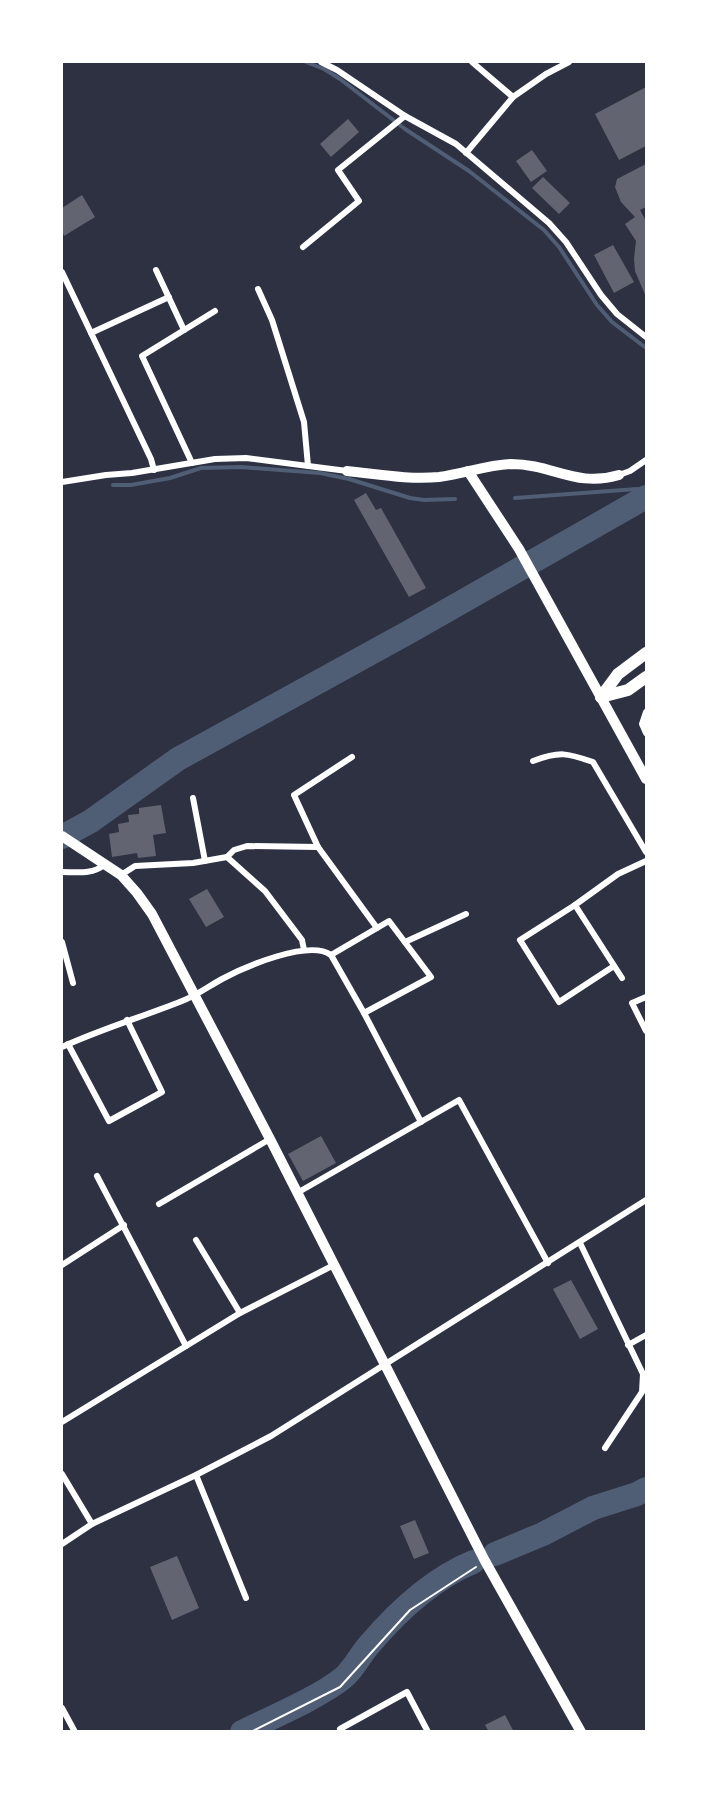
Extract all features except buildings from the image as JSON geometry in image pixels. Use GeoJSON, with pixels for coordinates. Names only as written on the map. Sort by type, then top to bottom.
{"type":"FeatureCollection","features":[{"type":"Feature","properties":{"kind":"main road"},"geometry":{"type":"LineString","coordinates":[[601,697],[618,674],[646,653]]}},
{"type":"Feature","properties":{"kind":"main road"},"geometry":{"type":"LineString","coordinates":[[601,697],[628,690],[646,677]]}},
{"type":"Feature","properties":{"kind":"street"},"geometry":{"type":"LineString","coordinates":[[321,62],[337,70],[405,116],[456,144],[549,223],[566,242],[617,314],[646,337]]}},
{"type":"Feature","properties":{"kind":"street"},"geometry":{"type":"LineString","coordinates":[[472,62],[513,97]]}},
{"type":"Feature","properties":{"kind":"street"},"geometry":{"type":"LineString","coordinates":[[466,153],[513,97],[546,74],[569,62]]}},
{"type":"Feature","properties":{"kind":"street"},"geometry":{"type":"LineString","coordinates":[[303,247],[359,201],[338,170],[405,116]]}},
{"type":"Feature","properties":{"kind":"street"},"geometry":{"type":"LineString","coordinates":[[156,270],[184,330]]}},
{"type":"Feature","properties":{"kind":"street"},"geometry":{"type":"LineString","coordinates":[[62,272],[152,459],[154,470]]}},
{"type":"Feature","properties":{"kind":"street"},"geometry":{"type":"LineString","coordinates":[[258,289],[272,320],[304,422],[308,466]]}},
{"type":"Feature","properties":{"kind":"street"},"geometry":{"type":"LineString","coordinates":[[91,333],[169,297]]}},
{"type":"Feature","properties":{"kind":"street"},"geometry":{"type":"LineString","coordinates":[[192,463],[142,356],[215,311]]}},
{"type":"Feature","properties":{"kind":"street"},"geometry":{"type":"LineString","coordinates":[[62,482],[154,470],[215,459],[246,458],[347,471],[422,477],[494,466],[522,465],[588,480],[620,476],[646,460]]}},
{"type":"Feature","properties":{"kind":"street"},"geometry":{"type":"LineString","coordinates":[[468,471],[519,549],[646,779]]}},
{"type":"Feature","properties":{"kind":"street"},"geometry":{"type":"LineString","coordinates":[[646,712],[642,724],[646,732]]}},
{"type":"Feature","properties":{"kind":"street"},"geometry":{"type":"LineString","coordinates":[[533,761],[551,754],[568,753],[593,762],[646,852]]}},
{"type":"Feature","properties":{"kind":"street"},"geometry":{"type":"LineString","coordinates":[[352,758],[294,795],[318,847],[377,928]]}},
{"type":"Feature","properties":{"kind":"street"},"geometry":{"type":"LineString","coordinates":[[193,798],[206,861]]}},
{"type":"Feature","properties":{"kind":"street"},"geometry":{"type":"LineString","coordinates":[[65,839],[121,875],[152,914],[270,1139],[485,1561],[581,1731]]}},
{"type":"Feature","properties":{"kind":"street"},"geometry":{"type":"LineString","coordinates":[[121,875],[135,866],[206,861],[227,856],[234,850],[247,846],[318,847]]}},
{"type":"Feature","properties":{"kind":"street"},"geometry":{"type":"LineString","coordinates":[[227,856],[265,891],[302,940],[304,950]]}},
{"type":"Feature","properties":{"kind":"street"},"geometry":{"type":"LineString","coordinates":[[614,966],[559,1002],[520,940],[618,874],[646,861]]}},
{"type":"Feature","properties":{"kind":"street"},"geometry":{"type":"LineString","coordinates":[[62,872],[87,872],[104,865]]}},
{"type":"Feature","properties":{"kind":"street"},"geometry":{"type":"LineString","coordinates":[[575,905],[622,978]]}},
{"type":"Feature","properties":{"kind":"street"},"geometry":{"type":"LineString","coordinates":[[405,942],[466,914]]}},
{"type":"Feature","properties":{"kind":"street"},"geometry":{"type":"LineString","coordinates":[[331,955],[389,921],[431,977],[364,1013]]}},
{"type":"Feature","properties":{"kind":"street"},"geometry":{"type":"LineString","coordinates":[[62,942],[73,983]]}},
{"type":"Feature","properties":{"kind":"street"},"geometry":{"type":"LineString","coordinates":[[127,1020],[162,1092],[109,1121],[65,1046],[127,1020],[194,996],[225,978],[278,956],[304,950],[325,951],[331,955],[364,1013],[421,1122]]}},
{"type":"Feature","properties":{"kind":"street"},"geometry":{"type":"LineString","coordinates":[[646,997],[632,1003],[646,1031]]}},
{"type":"Feature","properties":{"kind":"street"},"geometry":{"type":"LineString","coordinates":[[297,1192],[459,1101],[548,1263]]}},
{"type":"Feature","properties":{"kind":"street"},"geometry":{"type":"LineString","coordinates":[[159,1204],[270,1139]]}},
{"type":"Feature","properties":{"kind":"street"},"geometry":{"type":"LineString","coordinates":[[97,1176],[186,1346]]}},
{"type":"Feature","properties":{"kind":"street"},"geometry":{"type":"LineString","coordinates":[[62,1544],[92,1524],[272,1436],[646,1200]]}},
{"type":"Feature","properties":{"kind":"street"},"geometry":{"type":"LineString","coordinates":[[62,1265],[124,1226]]}},
{"type":"Feature","properties":{"kind":"street"},"geometry":{"type":"LineString","coordinates":[[196,1240],[240,1312]]}},
{"type":"Feature","properties":{"kind":"street"},"geometry":{"type":"LineString","coordinates":[[580,1243],[643,1374],[642,1392],[604,1448]]}},
{"type":"Feature","properties":{"kind":"street"},"geometry":{"type":"LineString","coordinates":[[62,1422],[240,1312],[334,1265]]}},
{"type":"Feature","properties":{"kind":"street"},"geometry":{"type":"LineString","coordinates":[[628,1344],[646,1335]]}},
{"type":"Feature","properties":{"kind":"street"},"geometry":{"type":"LineString","coordinates":[[62,1474],[92,1524]]}},
{"type":"Feature","properties":{"kind":"street"},"geometry":{"type":"LineString","coordinates":[[196,1475],[246,1598]]}},
{"type":"Feature","properties":{"kind":"street"},"geometry":{"type":"LineString","coordinates":[[342,1731],[340,1729],[407,1692],[428,1731]]}},
{"type":"Feature","properties":{"kind":"street"},"geometry":{"type":"LineString","coordinates":[[62,1708],[75,1731]]}},
{"type":"Feature","properties":{"kind":"path"},"geometry":{"type":"LineString","coordinates":[[251,1731],[340,1687],[410,1610],[485,1561]]}},
{"type":"Feature","properties":{"kind":"waterway"},"geometry":{"type":"LineString","coordinates":[[306,62],[340,79],[405,129],[469,171],[544,230],[559,247],[597,305],[612,322],[646,348]]}},
{"type":"Feature","properties":{"kind":"waterway"},"geometry":{"type":"LineString","coordinates":[[113,485],[131,485],[170,478],[201,468],[241,467],[320,473],[349,479],[410,498],[455,499]]}},
{"type":"Feature","properties":{"kind":"waterway"},"geometry":{"type":"LineString","coordinates":[[515,498],[637,489],[646,493]]}},
{"type":"Feature","properties":{"kind":"waterway"},"geometry":{"type":"LineString","coordinates":[[62,837],[91,821],[178,759],[409,632],[646,497]]}},
{"type":"Feature","properties":{"kind":"waterway"},"geometry":{"type":"LineString","coordinates":[[495,1554],[543,1534],[593,1508],[646,1489]]}},
{"type":"Feature","properties":{"kind":"waterway"},"geometry":{"type":"LineString","coordinates":[[242,1732],[308,1700],[343,1678],[369,1645],[403,1609],[429,1587],[473,1562]]}}]}
